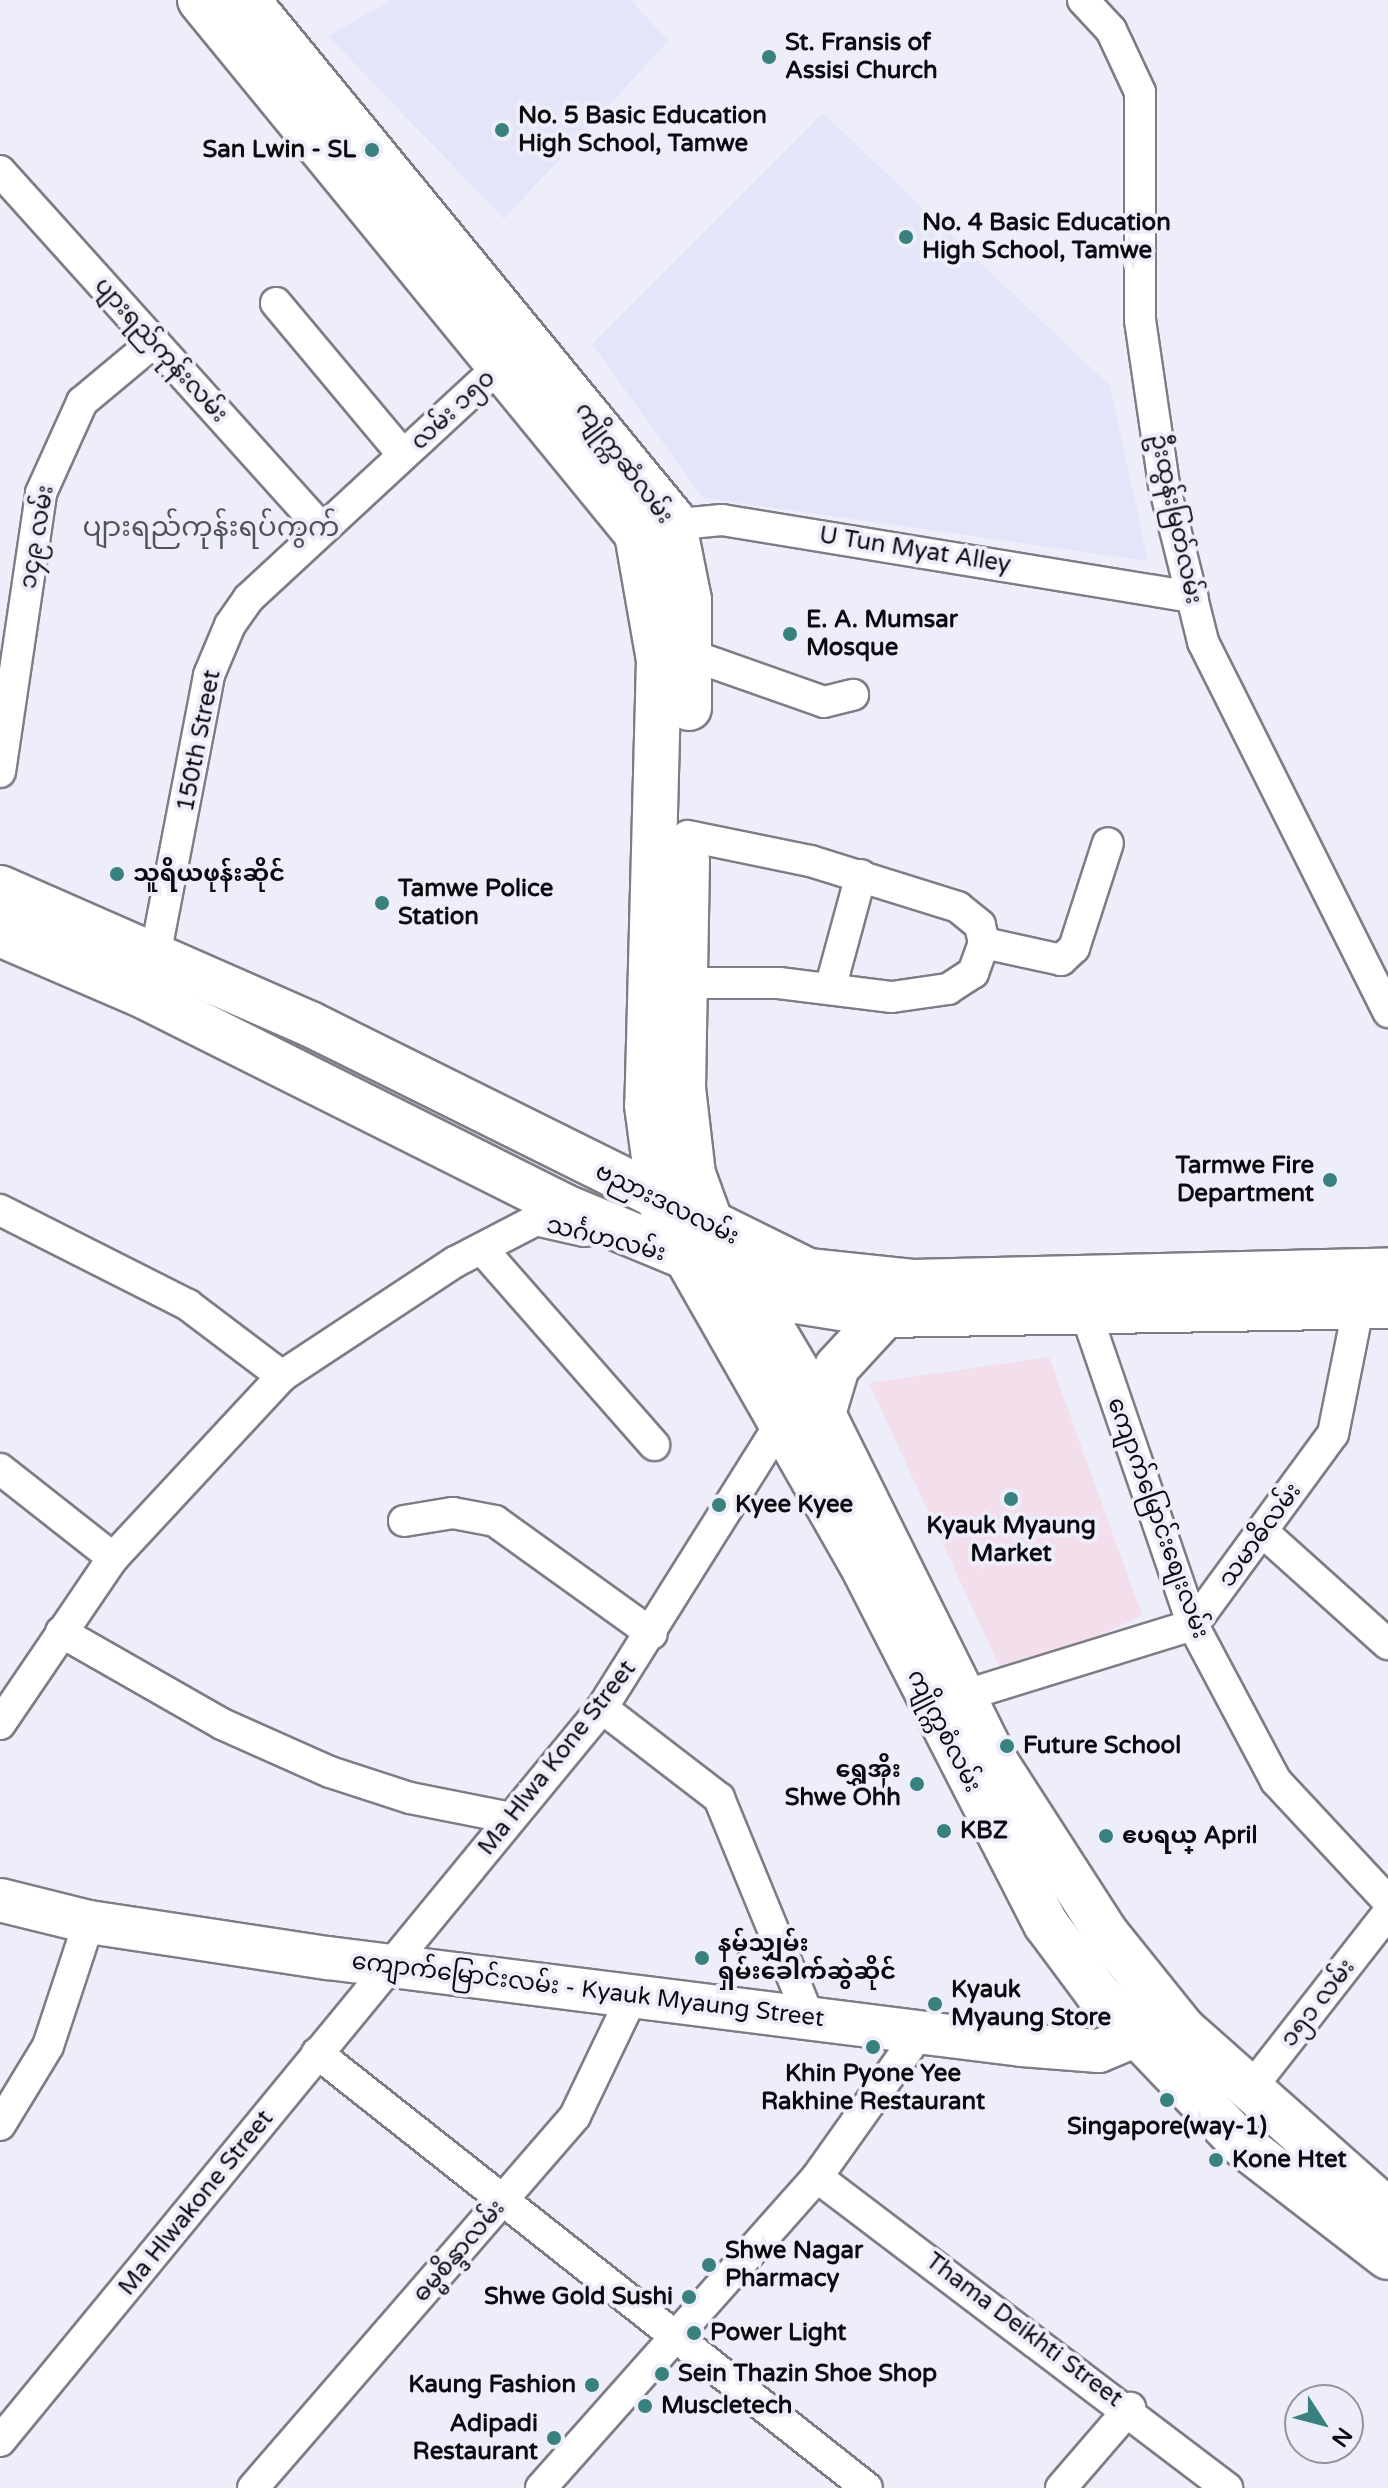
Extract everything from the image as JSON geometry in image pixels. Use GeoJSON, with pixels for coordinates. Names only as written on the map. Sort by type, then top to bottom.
{"type":"FeatureCollection","features":[{"type":"Feature","properties":{"kind":"main road","name":"ကျိုက္ကဆံလမ်း"},"geometry":{"type":"LineString","coordinates":[[200,0],[502,364],[684,558],[688,654],[688,836],[683,983],[687,1137]]}},
{"type":"Feature","properties":{"kind":"main road","name":"ကျိုက္ကဆံလမ်း"},"geometry":{"type":"LineString","coordinates":[[247,0],[655,527],[659,660],[647,1105]]}},
{"type":"Feature","properties":{"kind":"main road","name":"ဗညားဒလလမ်း"},"geometry":{"type":"LineString","coordinates":[[0,888],[310,1024],[660,1202]]}},
{"type":"Feature","properties":{"kind":"main road","name":"ဗညားဒလလမ်း"},"geometry":{"type":"LineString","coordinates":[[0,934],[700,1245],[852,1279],[1111,1303]]}},
{"type":"Feature","properties":{"kind":"main road"},"geometry":{"type":"LineString","coordinates":[[574,1157],[612,1147],[631,1133],[647,1105]]}},
{"type":"Feature","properties":{"kind":"main road","name":"ကျိုက္ကစံလမ်း"},"geometry":{"type":"LineString","coordinates":[[647,1105],[660,1202],[700,1245],[803,1416],[963,1696],[995,1761],[1105,1932],[1151,2022],[1243,2145],[1388,2257]]}},
{"type":"Feature","properties":{"kind":"main road","name":"ကျိုက္ကစံလမ်း"},"geometry":{"type":"LineString","coordinates":[[687,1137],[700,1245]]}},
{"type":"Feature","properties":{"kind":"main road","name":"ဗညားဒလလမ်း"},"geometry":{"type":"LineString","coordinates":[[700,1245],[740,1279],[790,1300],[885,1315],[1375,1288]]}},
{"type":"Feature","properties":{"kind":"main road","name":"ကျိုက္ကစံလမ်း"},"geometry":{"type":"LineString","coordinates":[[740,1279],[1046,1924],[1151,2022],[1248,2092],[1388,2211]]}},
{"type":"Feature","properties":{"kind":"main road"},"geometry":{"type":"LineString","coordinates":[[803,1416],[837,1367],[885,1315]]}},
{"type":"Feature","properties":{"kind":"street","name":"ဦးထွန်းမြတ်လမ်း"},"geometry":{"type":"LineString","coordinates":[[1083,0],[1111,30],[1140,92],[1140,320],[1164,485],[1203,642],[1232,706],[1388,1012]]}},
{"type":"Feature","properties":{"kind":"street","name":"ပျားရည်ကုန်းလမ်း"},"geometry":{"type":"LineString","coordinates":[[3,181],[154,342],[322,529]]}},
{"type":"Feature","properties":{"kind":"street"},"geometry":{"type":"LineString","coordinates":[[276,303],[403,455]]}},
{"type":"Feature","properties":{"kind":"street","name":"၁၄၉ လမ်း"},"geometry":{"type":"LineString","coordinates":[[0,772],[41,493],[82,402],[154,342]]}},
{"type":"Feature","properties":{"kind":"street","name":"လမ်း ၁၅၀"},"geometry":{"type":"LineString","coordinates":[[403,455],[502,364]]}},
{"type":"Feature","properties":{"kind":"street","name":"150th Street"},"geometry":{"type":"LineString","coordinates":[[155,956],[209,675],[248,599],[403,455]]}},
{"type":"Feature","properties":{"kind":"street","name":"U Tun Myat Alley"},"geometry":{"type":"LineString","coordinates":[[655,527],[722,520],[1193,597]]}},
{"type":"Feature","properties":{"kind":"street"},"geometry":{"type":"LineString","coordinates":[[688,654],[824,702],[853,695]]}},
{"type":"Feature","properties":{"kind":"street"},"geometry":{"type":"LineString","coordinates":[[683,983],[830,989],[892,997],[948,989],[973,973],[984,943],[980,925],[958,907],[861,875],[688,836]]}},
{"type":"Feature","properties":{"kind":"street"},"geometry":{"type":"LineString","coordinates":[[984,943],[1061,960],[1074,948],[1108,843]]}},
{"type":"Feature","properties":{"kind":"street"},"geometry":{"type":"LineString","coordinates":[[830,989],[861,875]]}},
{"type":"Feature","properties":{"kind":"street"},"geometry":{"type":"LineString","coordinates":[[0,1210],[188,1305],[282,1376]]}},
{"type":"Feature","properties":{"kind":"street","name":"သင်္ဂဟလမ်း"},"geometry":{"type":"LineString","coordinates":[[0,1724],[8,1692],[61,1632],[113,1558],[282,1376],[482,1249],[536,1220],[700,1245]]}},
{"type":"Feature","properties":{"kind":"street"},"geometry":{"type":"LineString","coordinates":[[482,1249],[654,1445]]}},
{"type":"Feature","properties":{"kind":"street","name":"သမာဓိလမ်း"},"geometry":{"type":"LineString","coordinates":[[1193,1625],[1333,1434],[1375,1288]]}},
{"type":"Feature","properties":{"kind":"street","name":"ကျောက်မြောင်းစျေးလမ်း"},"geometry":{"type":"LineString","coordinates":[[1111,1303],[1193,1625],[1276,1781],[1388,1901]]}},
{"type":"Feature","properties":{"kind":"street","name":"Ma Hlwa Kone Street"},"geometry":{"type":"LineString","coordinates":[[393,1965],[602,1708],[803,1416]]}},
{"type":"Feature","properties":{"kind":"street"},"geometry":{"type":"LineString","coordinates":[[0,1469],[113,1558]]}},
{"type":"Feature","properties":{"kind":"street"},"geometry":{"type":"LineString","coordinates":[[404,1521],[453,1513],[495,1521],[652,1634]]}},
{"type":"Feature","properties":{"kind":"street"},"geometry":{"type":"LineString","coordinates":[[1263,1532],[1388,1644]]}},
{"type":"Feature","properties":{"kind":"street"},"geometry":{"type":"LineString","coordinates":[[963,1696],[1193,1625]]}},
{"type":"Feature","properties":{"kind":"street"},"geometry":{"type":"LineString","coordinates":[[61,1632],[222,1724],[330,1772],[410,1798],[511,1818]]}},
{"type":"Feature","properties":{"kind":"street"},"geometry":{"type":"LineString","coordinates":[[602,1708],[719,1798],[808,2015]]}},
{"type":"Feature","properties":{"kind":"street","name":"ကျောက်မြောင်းလမ်း - Kyauk Myaung Street"},"geometry":{"type":"LineString","coordinates":[[0,1900],[89,1922],[393,1965],[808,2015],[918,2035],[1099,2051],[1151,2022]]}},
{"type":"Feature","properties":{"kind":"street","name":"၁၅၁ လမ်း"},"geometry":{"type":"LineString","coordinates":[[1248,2092],[1388,1913]]}},
{"type":"Feature","properties":{"kind":"street"},"geometry":{"type":"LineString","coordinates":[[0,2125],[48,2046],[89,1922]]}},
{"type":"Feature","properties":{"kind":"street","name":"Ma Hlwakone Street"},"geometry":{"type":"LineString","coordinates":[[0,2441],[317,2053],[393,1965]]}},
{"type":"Feature","properties":{"kind":"street","name":"ဓမ္မစိန္ဒာလမ်း"},"geometry":{"type":"LineString","coordinates":[[253,2488],[575,2116],[634,1993]]}},
{"type":"Feature","properties":{"kind":"street"},"geometry":{"type":"LineString","coordinates":[[541,2488],[670,2337],[817,2177],[918,2035]]}},
{"type":"Feature","properties":{"kind":"street"},"geometry":{"type":"LineString","coordinates":[[317,2053],[670,2337],[832,2478],[867,2488]]}},
{"type":"Feature","properties":{"kind":"street","name":"Thama Deikhti Street"},"geometry":{"type":"LineString","coordinates":[[817,2177],[1130,2408],[1227,2488]]}},
{"type":"Feature","properties":{"kind":"street"},"geometry":{"type":"LineString","coordinates":[[1061,2488],[1130,2408]]}},
{"type":"Feature","properties":{"kind":"shaded area","name":"No. 5 Basic Education High School, Tamwe"},"geometry":{"type":"Polygon","coordinates":[[[391,0],[631,0],[668,41],[504,219],[328,36],[391,0]]]}},
{"type":"Feature","properties":{"kind":"shaded area"},"geometry":{"type":"Polygon","coordinates":[[[823,113],[1110,386],[1148,561],[703,498],[592,344],[823,113]]]}},
{"type":"Feature","properties":{"kind":"shaded area","name":"Kyauk Myaung Market"},"geometry":{"type":"Polygon","coordinates":[[[1049,1357],[1142,1615],[1006,1681],[869,1383],[1049,1357]]]}},
{"type":"Feature","properties":{"kind":"place","name":"St. Fransis of Assisi Church"},"geometry":{"type":"Point","coordinates":[769,57]}},
{"type":"Feature","properties":{"kind":"place","name":"No. 5 Basic Education High School, Tamwe"},"geometry":{"type":"Point","coordinates":[502,130]}},
{"type":"Feature","properties":{"kind":"place","name":"San Lwin - SL"},"geometry":{"type":"Point","coordinates":[372,150]}},
{"type":"Feature","properties":{"kind":"place","name":"No. 4 Basic Education High School, Tamwe"},"geometry":{"type":"Point","coordinates":[906,237]}},
{"type":"Feature","properties":{"kind":"place","name":"E. A. Mumsar Mosque"},"geometry":{"type":"Point","coordinates":[790,634]}},
{"type":"Feature","properties":{"kind":"place","name":"သူရိယဖုန်းဆိုင်"},"geometry":{"type":"Point","coordinates":[117,874]}},
{"type":"Feature","properties":{"kind":"place","name":"Tamwe Police Station"},"geometry":{"type":"Point","coordinates":[382,903]}},
{"type":"Feature","properties":{"kind":"place","name":"Tarmwe Fire Department"},"geometry":{"type":"Point","coordinates":[1330,1180]}},
{"type":"Feature","properties":{"kind":"place","name":"Kyauk Myaung Market"},"geometry":{"type":"Point","coordinates":[1011,1499]}},
{"type":"Feature","properties":{"kind":"place","name":"Kyee Kyee"},"geometry":{"type":"Point","coordinates":[719,1505]}},
{"type":"Feature","properties":{"kind":"place","name":"Future School"},"geometry":{"type":"Point","coordinates":[1007,1746]}},
{"type":"Feature","properties":{"kind":"place","name":"ရွှေအိုး Shwe Ohh"},"geometry":{"type":"Point","coordinates":[917,1784]}},
{"type":"Feature","properties":{"kind":"place","name":"KBZ"},"geometry":{"type":"Point","coordinates":[944,1831]}},
{"type":"Feature","properties":{"kind":"place","name":"ဧပရယ္ April"},"geometry":{"type":"Point","coordinates":[1106,1836]}},
{"type":"Feature","properties":{"kind":"place","name":"နမ့်သျှမ်း ရှမ်းခေါက်ဆွဲဆိုင်"},"geometry":{"type":"Point","coordinates":[702,1958]}},
{"type":"Feature","properties":{"kind":"place","name":"Kyauk Myaung Store"},"geometry":{"type":"Point","coordinates":[935,2004]}},
{"type":"Feature","properties":{"kind":"place","name":"Khin Pyone Yee Rakhine Restaurant"},"geometry":{"type":"Point","coordinates":[873,2047]}},
{"type":"Feature","properties":{"kind":"place","name":"Singapore(way-1)"},"geometry":{"type":"Point","coordinates":[1167,2100]}},
{"type":"Feature","properties":{"kind":"place","name":"Kone Htet"},"geometry":{"type":"Point","coordinates":[1216,2160]}},
{"type":"Feature","properties":{"kind":"place","name":"Shwe Nagar Pharmacy"},"geometry":{"type":"Point","coordinates":[709,2265]}},
{"type":"Feature","properties":{"kind":"place","name":"Shwe Gold Sushi"},"geometry":{"type":"Point","coordinates":[689,2297]}},
{"type":"Feature","properties":{"kind":"place","name":"Power Light"},"geometry":{"type":"Point","coordinates":[694,2333]}},
{"type":"Feature","properties":{"kind":"place","name":"Sein Thazin Shoe Shop"},"geometry":{"type":"Point","coordinates":[662,2374]}},
{"type":"Feature","properties":{"kind":"place","name":"Kaung Fashion"},"geometry":{"type":"Point","coordinates":[592,2385]}},
{"type":"Feature","properties":{"kind":"place","name":"Muscletech"},"geometry":{"type":"Point","coordinates":[645,2406]}},
{"type":"Feature","properties":{"kind":"place","name":"Adipadi Restaurant"},"geometry":{"type":"Point","coordinates":[554,2438]}},
{"type":"Feature","properties":{"kind":"district","name":"ပျားရည်ကုန်းရပ်ကွက်"},"geometry":{"type":"Point","coordinates":[211,527]}}]}
